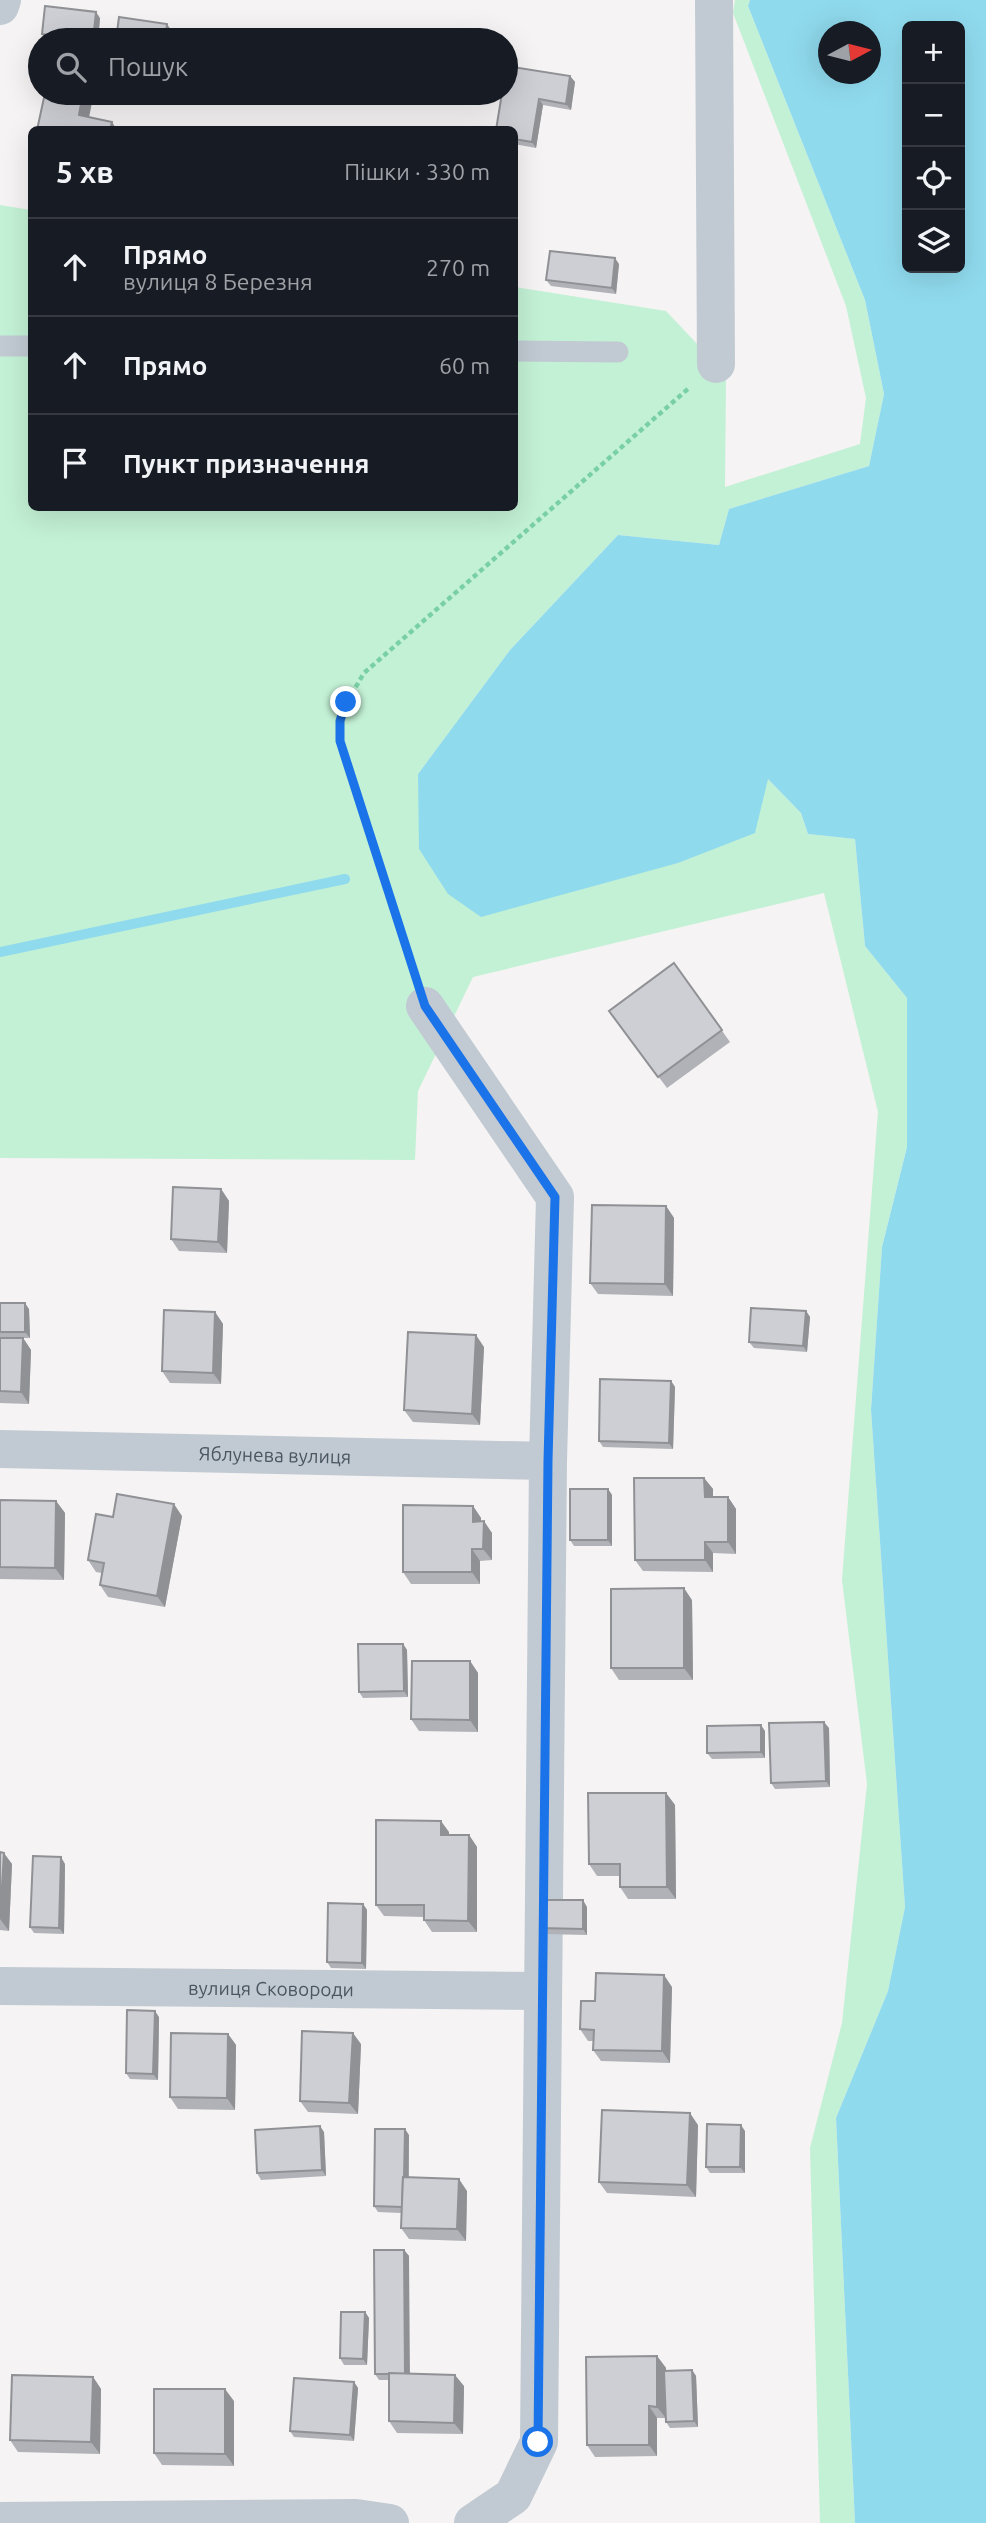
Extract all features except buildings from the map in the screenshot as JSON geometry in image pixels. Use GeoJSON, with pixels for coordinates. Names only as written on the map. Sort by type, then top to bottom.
{"type":"FeatureCollection","features":[{"type":"Feature","properties":{"kind":"street"},"geometry":{"type":"LineString","coordinates":[[0,6],[2,0]]}},
{"type":"Feature","properties":{"kind":"street"},"geometry":{"type":"LineString","coordinates":[[714,0],[716,364]]}},
{"type":"Feature","properties":{"kind":"street"},"geometry":{"type":"LineString","coordinates":[[425,1006],[555,1197],[548,1461],[538,2442],[513,2496],[473,2523]]}},
{"type":"Feature","properties":{"kind":"street","name":"Яблунева вулиця"},"geometry":{"type":"LineString","coordinates":[[0,1449],[548,1461]]}},
{"type":"Feature","properties":{"kind":"street","name":"вулиця Сковороди"},"geometry":{"type":"LineString","coordinates":[[0,1986],[543,1992]]}},
{"type":"Feature","properties":{"kind":"street"},"geometry":{"type":"LineString","coordinates":[[0,2521],[356,2518],[390,2523]]}},
{"type":"Feature","properties":{"kind":"lane"},"geometry":{"type":"LineString","coordinates":[[0,346],[28,346]]}},
{"type":"Feature","properties":{"kind":"lane"},"geometry":{"type":"LineString","coordinates":[[518,351],[618,352]]}},
{"type":"Feature","properties":{"kind":"path"},"geometry":{"type":"LineString","coordinates":[[425,1006],[340,741],[340,721],[346,702],[364,673],[716,364]]}},
{"type":"Feature","properties":{"kind":"green space"},"geometry":{"type":"Polygon","coordinates":[[[735,0],[750,0],[748,6],[865,300],[884,394],[869,466],[729,509],[719,545],[618,535],[510,650],[418,774],[768,779],[801,813],[808,834],[855,839],[865,946],[907,998],[907,1147],[882,1247],[871,1410],[905,1907],[888,1991],[836,2118],[855,2523],[820,2523],[810,2148],[842,2023],[867,1784],[842,1580],[878,1112],[824,893],[473,977],[418,1091],[415,1160],[0,1158],[0,205],[28,210],[28,511],[518,511],[518,287],[666,311],[726,378],[725,487],[860,444],[866,398],[846,306],[733,13],[735,0]]]}},
{"type":"Feature","properties":{"kind":"water"},"geometry":{"type":"Polygon","coordinates":[[[750,0],[986,0],[986,2523],[855,2523],[836,2118],[888,1991],[905,1907],[871,1410],[882,1247],[907,1147],[907,998],[865,946],[855,839],[808,834],[801,813],[768,779],[755,833],[678,863],[481,917],[448,894],[419,849],[418,774],[510,650],[618,535],[719,545],[729,509],[869,466],[884,394],[865,300],[748,6],[750,0]]]}},
{"type":"Feature","properties":{"kind":"waterway"},"geometry":{"type":"LineString","coordinates":[[0,952],[345,879]]}},
{"type":"Feature","properties":{"kind":"route"},"geometry":{"type":"LineString","coordinates":[[346,702],[340,721],[340,741],[425,1006],[555,1197],[548,1461],[538,2442]]}}]}
